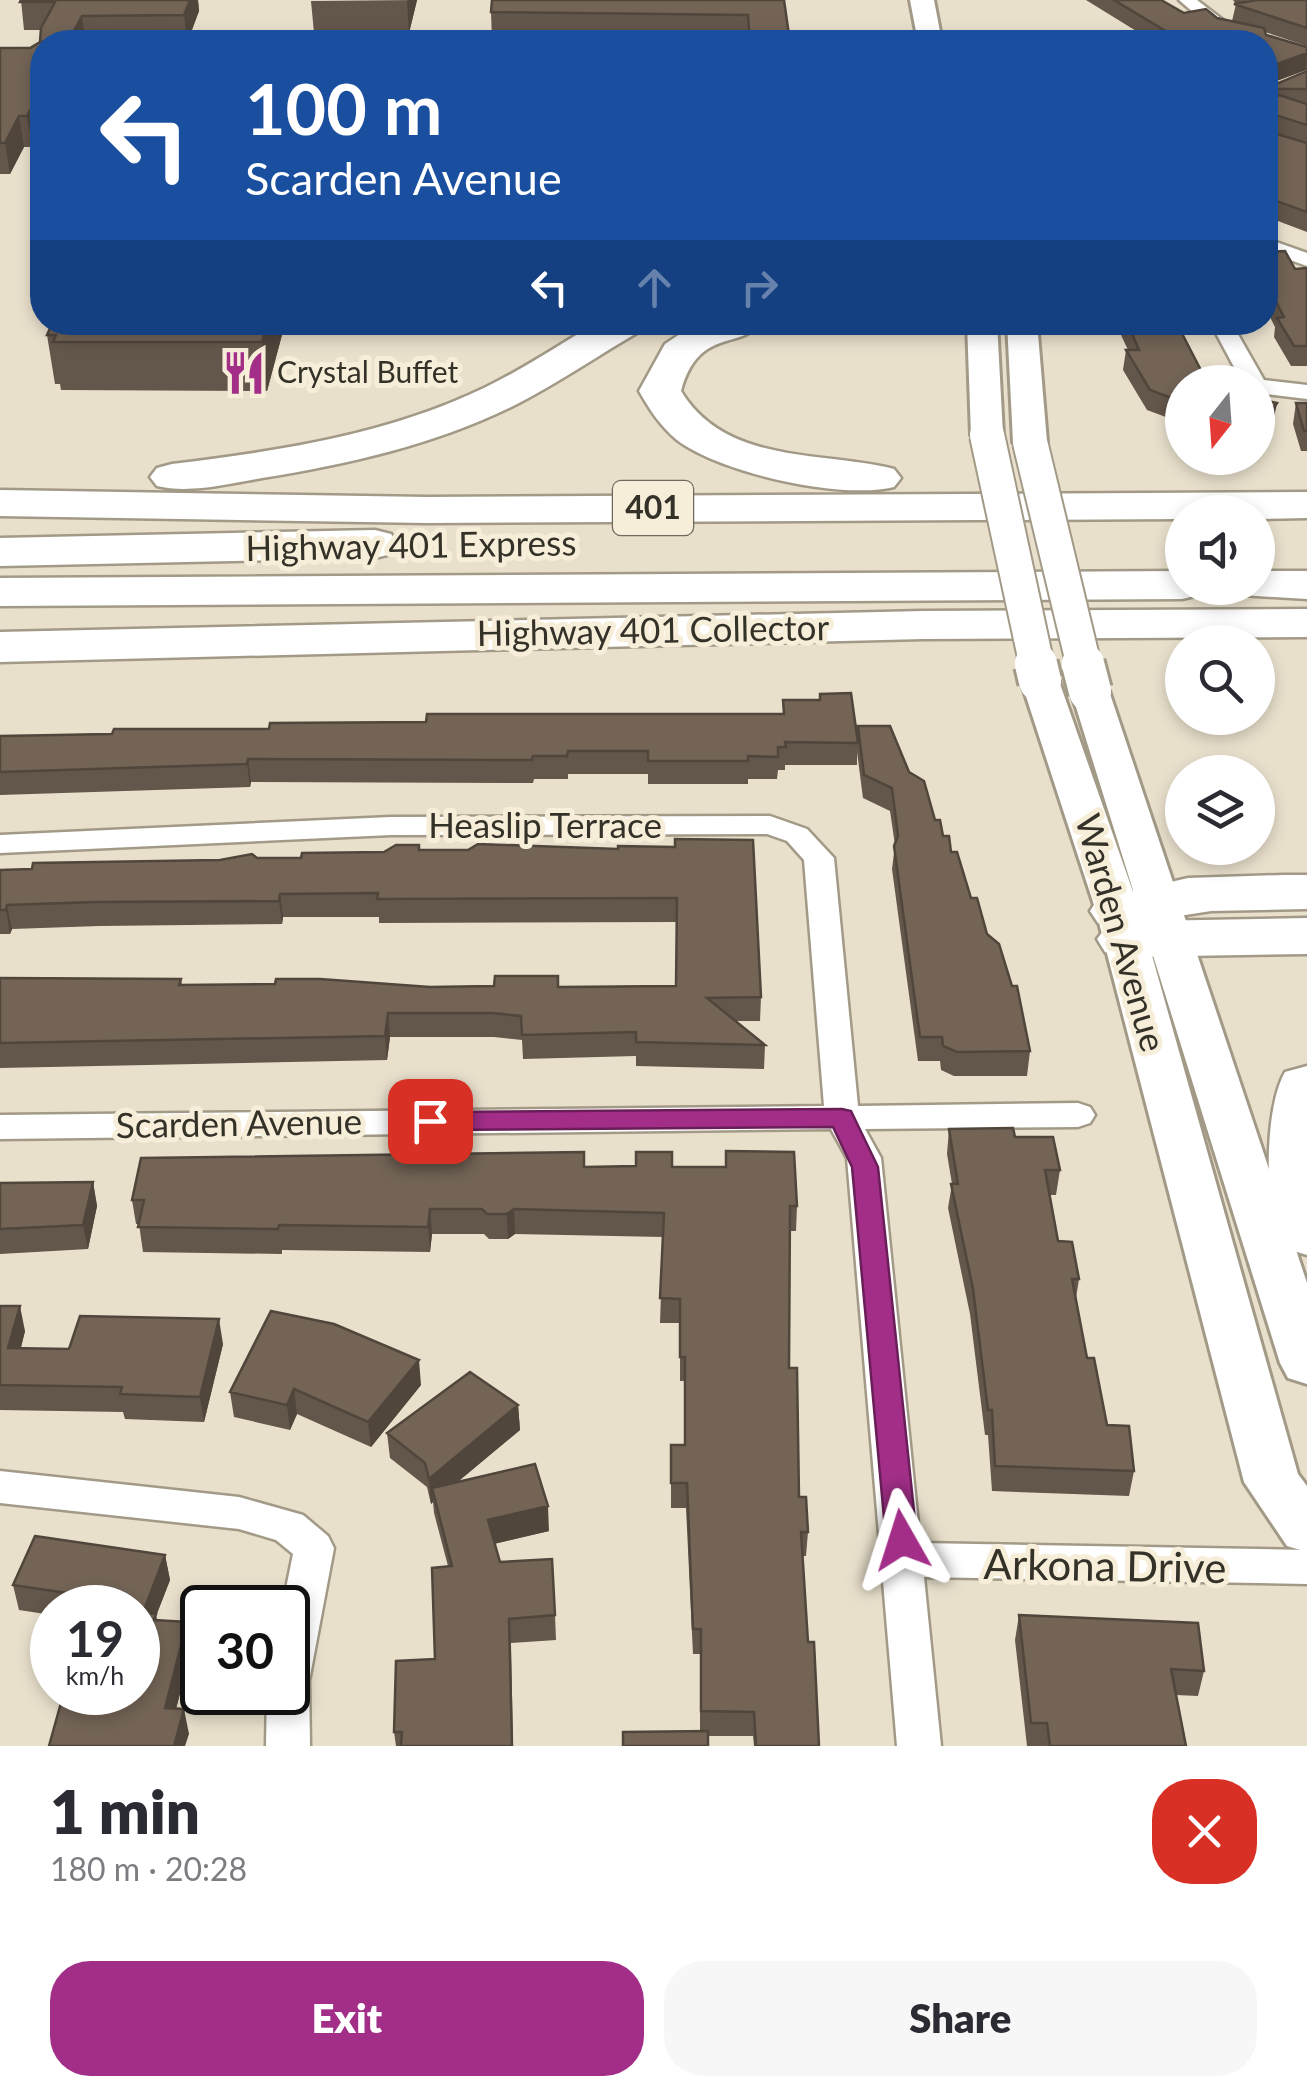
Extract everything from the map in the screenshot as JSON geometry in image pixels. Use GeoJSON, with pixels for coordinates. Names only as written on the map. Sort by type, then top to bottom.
{"type":"FeatureCollection","features":[{"type":"Feature","properties":{"kind":"highway"},"geometry":{"type":"LineString","coordinates":[[0,480],[142,480],[271,465],[402,437],[501,396],[607,335]]}},
{"type":"Feature","properties":{"kind":"highway"},"geometry":{"type":"LineString","coordinates":[[703,335],[678,349],[660,391],[668,412],[700,438],[750,457],[867,477],[1307,491]]}},
{"type":"Feature","properties":{"kind":"highway","name":"401"},"geometry":{"type":"LineString","coordinates":[[0,502],[427,510],[1307,504]]}},
{"type":"Feature","properties":{"kind":"highway"},"geometry":{"type":"LineString","coordinates":[[0,534],[411,544]]}},
{"type":"Feature","properties":{"kind":"highway"},"geometry":{"type":"LineString","coordinates":[[1275,542],[1307,542]]}},
{"type":"Feature","properties":{"kind":"highway","name":"Highway 401 Express"},"geometry":{"type":"LineString","coordinates":[[0,552],[411,544],[1165,543]]}},
{"type":"Feature","properties":{"kind":"highway"},"geometry":{"type":"LineString","coordinates":[[1275,584],[1307,584]]}},
{"type":"Feature","properties":{"kind":"highway","name":"Highway 401 Express"},"geometry":{"type":"LineString","coordinates":[[0,592],[1165,585]]}},
{"type":"Feature","properties":{"kind":"highway","name":"Highway 401 Collector"},"geometry":{"type":"LineString","coordinates":[[0,647],[923,625],[1307,623]]}},
{"type":"Feature","properties":{"kind":"highway"},"geometry":{"type":"LineString","coordinates":[[304,639],[594,648],[882,645],[1165,652]]}},
{"type":"Feature","properties":{"kind":"highway"},"geometry":{"type":"LineString","coordinates":[[1275,658],[1307,660]]}},
{"type":"Feature","properties":{"kind":"highway"},"geometry":{"type":"LineString","coordinates":[[1143,922],[1210,891],[1307,892]]}},
{"type":"Feature","properties":{"kind":"highway"},"geometry":{"type":"LineString","coordinates":[[1143,922],[1307,936]]}},
{"type":"Feature","properties":{"kind":"highway"},"geometry":{"type":"LineString","coordinates":[[1307,1086],[1301,1150],[1307,1231]]}},
{"type":"Feature","properties":{"kind":"main road"},"geometry":{"type":"LineString","coordinates":[[922,0],[928,30]]}},
{"type":"Feature","properties":{"kind":"main road","name":"Warden Avenue"},"geometry":{"type":"LineString","coordinates":[[983,335],[987,435],[1040,681],[1143,922],[1307,1362]]}},
{"type":"Feature","properties":{"kind":"main road","name":"Warden Avenue"},"geometry":{"type":"LineString","coordinates":[[1023,335],[1030,442],[1272,1482],[1307,1529]]}},
{"type":"Feature","properties":{"kind":"street"},"geometry":{"type":"LineString","coordinates":[[1187,0],[1231,30]]}},
{"type":"Feature","properties":{"kind":"street"},"geometry":{"type":"LineString","coordinates":[[1278,46],[1307,56]]}},
{"type":"Feature","properties":{"kind":"street"},"geometry":{"type":"LineString","coordinates":[[1278,249],[1307,260]]}},
{"type":"Feature","properties":{"kind":"street"},"geometry":{"type":"LineString","coordinates":[[1226,335],[1241,365]]}},
{"type":"Feature","properties":{"kind":"street"},"geometry":{"type":"LineString","coordinates":[[1275,387],[1307,392]]}},
{"type":"Feature","properties":{"kind":"street","name":"Heaslip Terrace"},"geometry":{"type":"LineString","coordinates":[[0,844],[392,826],[770,826],[797,835],[819,858],[842,1118]]}},
{"type":"Feature","properties":{"kind":"street","name":"Scarden Avenue"},"geometry":{"type":"LineString","coordinates":[[0,1127],[1078,1114]]}},
{"type":"Feature","properties":{"kind":"street"},"geometry":{"type":"LineString","coordinates":[[842,1118],[865,1167],[919,1746]]}},
{"type":"Feature","properties":{"kind":"street"},"geometry":{"type":"LineString","coordinates":[[0,1487],[238,1513],[289,1527],[314,1548],[288,1681],[288,1746]]}},
{"type":"Feature","properties":{"kind":"street","name":"Arkona Drive"},"geometry":{"type":"LineString","coordinates":[[904,1560],[1307,1567]]}},
{"type":"Feature","properties":{"kind":"building"},"geometry":{"type":"Polygon","coordinates":[[[190,0],[184,15],[82,16],[74,30],[41,30],[55,2],[20,2],[190,0]]]}},
{"type":"Feature","properties":{"kind":"building"},"geometry":{"type":"Polygon","coordinates":[[[492,0],[784,0],[788,30],[749,30],[748,15],[491,12],[492,0]]]}},
{"type":"Feature","properties":{"kind":"building"},"geometry":{"type":"Polygon","coordinates":[[[1114,0],[1161,0],[1184,13],[1206,9],[1217,18],[1265,30],[1164,30],[1114,0]]]}},
{"type":"Feature","properties":{"kind":"building"},"geometry":{"type":"Polygon","coordinates":[[[1250,0],[1307,0],[1307,28],[1234,4],[1250,0]]]}},
{"type":"Feature","properties":{"kind":"building"},"geometry":{"type":"Polygon","coordinates":[[[1278,39],[1307,47],[1307,53],[1278,64],[1278,39]]]}},
{"type":"Feature","properties":{"kind":"building"},"geometry":{"type":"Polygon","coordinates":[[[0,48],[30,48],[30,110],[27,116],[19,116],[5,143],[0,143],[0,48]]]}},
{"type":"Feature","properties":{"kind":"building"},"geometry":{"type":"Polygon","coordinates":[[[1307,71],[1307,89],[1278,89],[1278,83],[1307,71]]]}},
{"type":"Feature","properties":{"kind":"building"},"geometry":{"type":"Polygon","coordinates":[[[1278,95],[1307,104],[1307,125],[1278,116],[1278,95]]]}},
{"type":"Feature","properties":{"kind":"building"},"geometry":{"type":"Polygon","coordinates":[[[1278,134],[1307,143],[1307,212],[1278,202],[1278,134]]]}},
{"type":"Feature","properties":{"kind":"building"},"geometry":{"type":"Polygon","coordinates":[[[1278,251],[1285,251],[1295,269],[1307,268],[1307,346],[1294,346],[1278,320],[1284,317],[1278,306],[1278,251]]]}},
{"type":"Feature","properties":{"kind":"building"},"geometry":{"type":"Polygon","coordinates":[[[56,335],[264,335],[262,342],[53,342],[56,335]]]}},
{"type":"Feature","properties":{"kind":"building"},"geometry":{"type":"Polygon","coordinates":[[[1133,335],[1183,335],[1198,365],[1165,365],[1165,396],[1150,390],[1126,350],[1139,350],[1133,335]]]}},
{"type":"Feature","properties":{"kind":"building"},"geometry":{"type":"Polygon","coordinates":[[[1296,403],[1307,403],[1307,431],[1304,431],[1296,403]]]}},
{"type":"Feature","properties":{"kind":"building"},"geometry":{"type":"Polygon","coordinates":[[[851,693],[858,743],[785,742],[786,747],[778,747],[778,757],[748,756],[748,761],[648,761],[648,751],[568,751],[567,756],[533,756],[532,760],[248,759],[247,764],[0,772],[0,736],[112,734],[114,729],[269,729],[270,723],[426,722],[427,714],[784,714],[783,700],[820,700],[820,694],[851,693]]]}},
{"type":"Feature","properties":{"kind":"building"},"geometry":{"type":"Polygon","coordinates":[[[858,726],[890,726],[909,772],[924,781],[935,820],[940,820],[943,836],[949,836],[951,852],[957,852],[987,934],[999,944],[1012,986],[1017,986],[1030,1051],[957,1052],[943,1046],[942,1037],[920,1037],[894,846],[898,836],[892,788],[864,775],[858,726]]]}},
{"type":"Feature","properties":{"kind":"building"},"geometry":{"type":"Polygon","coordinates":[[[675,839],[753,840],[761,997],[707,998],[765,1045],[636,1042],[636,1032],[522,1035],[521,1016],[492,1013],[388,1013],[385,1036],[0,1043],[0,978],[181,979],[179,985],[275,984],[276,979],[320,979],[430,987],[494,986],[495,976],[558,976],[558,987],[676,986],[677,898],[377,899],[378,893],[280,894],[279,901],[95,902],[7,905],[6,910],[0,910],[0,870],[32,869],[33,863],[220,860],[252,854],[257,858],[301,858],[302,853],[384,852],[396,845],[419,845],[419,850],[468,850],[478,844],[675,847],[675,839]]]}},
{"type":"Feature","properties":{"kind":"building"},"geometry":{"type":"Polygon","coordinates":[[[1013,1128],[1015,1137],[1053,1137],[1060,1170],[1045,1170],[1058,1241],[1072,1242],[1079,1279],[1072,1279],[1087,1358],[1094,1358],[1107,1425],[1129,1426],[1134,1471],[995,1466],[992,1410],[988,1410],[973,1289],[951,1184],[958,1184],[949,1129],[1013,1128]]]}},
{"type":"Feature","properties":{"kind":"building"},"geometry":{"type":"Polygon","coordinates":[[[726,1151],[794,1152],[797,1206],[790,1206],[789,1368],[797,1368],[799,1497],[806,1497],[808,1532],[801,1532],[808,1642],[814,1642],[819,1746],[756,1746],[754,1712],[701,1711],[701,1629],[693,1629],[687,1483],[671,1483],[671,1445],[685,1445],[685,1357],[680,1357],[680,1299],[660,1298],[664,1213],[514,1209],[507,1214],[487,1214],[482,1209],[430,1209],[428,1227],[138,1227],[144,1200],[132,1200],[141,1158],[584,1152],[584,1167],[636,1166],[636,1152],[672,1152],[672,1167],[726,1167],[726,1151]]]}},
{"type":"Feature","properties":{"kind":"building"},"geometry":{"type":"Polygon","coordinates":[[[93,1182],[83,1225],[0,1229],[0,1183],[93,1182]]]}},
{"type":"Feature","properties":{"kind":"building"},"geometry":{"type":"Polygon","coordinates":[[[0,1306],[20,1306],[8,1348],[69,1349],[80,1316],[219,1319],[200,1397],[120,1394],[122,1387],[0,1385],[0,1306]]]}},
{"type":"Feature","properties":{"kind":"building"},"geometry":{"type":"Polygon","coordinates":[[[271,1311],[334,1324],[419,1360],[368,1422],[294,1389],[287,1405],[230,1392],[271,1311]]]}},
{"type":"Feature","properties":{"kind":"building"},"geometry":{"type":"Polygon","coordinates":[[[470,1372],[518,1405],[429,1479],[425,1463],[387,1433],[470,1372]]]}},
{"type":"Feature","properties":{"kind":"building"},"geometry":{"type":"Polygon","coordinates":[[[535,1464],[548,1506],[488,1520],[500,1562],[552,1559],[555,1615],[509,1619],[512,1746],[401,1746],[402,1732],[394,1732],[396,1661],[435,1659],[432,1568],[452,1566],[432,1488],[535,1464]]]}},
{"type":"Feature","properties":{"kind":"building"},"geometry":{"type":"Polygon","coordinates":[[[35,1536],[165,1555],[154,1585],[13,1585],[35,1536]]]}},
{"type":"Feature","properties":{"kind":"building"},"geometry":{"type":"Polygon","coordinates":[[[1019,1615],[1198,1623],[1204,1671],[1171,1669],[1186,1746],[1050,1746],[1047,1723],[1031,1723],[1019,1615]]]}},
{"type":"Feature","properties":{"kind":"building"},"geometry":{"type":"Polygon","coordinates":[[[160,1620],[180,1622],[180,1649],[165,1708],[180,1709],[182,1715],[174,1746],[49,1746],[58,1715],[160,1715],[160,1620]]]}},
{"type":"Feature","properties":{"kind":"building"},"geometry":{"type":"Polygon","coordinates":[[[708,1731],[708,1746],[623,1746],[623,1732],[708,1731]]]}},
{"type":"Feature","properties":{"kind":"place","name":"Crystal Buffet"},"geometry":{"type":"Point","coordinates":[244,373]}},
{"type":"Feature","properties":{"kind":"route"},"geometry":{"type":"LineString","coordinates":[[430,1121],[842,1118],[864,1158],[902,1540]]}}]}
